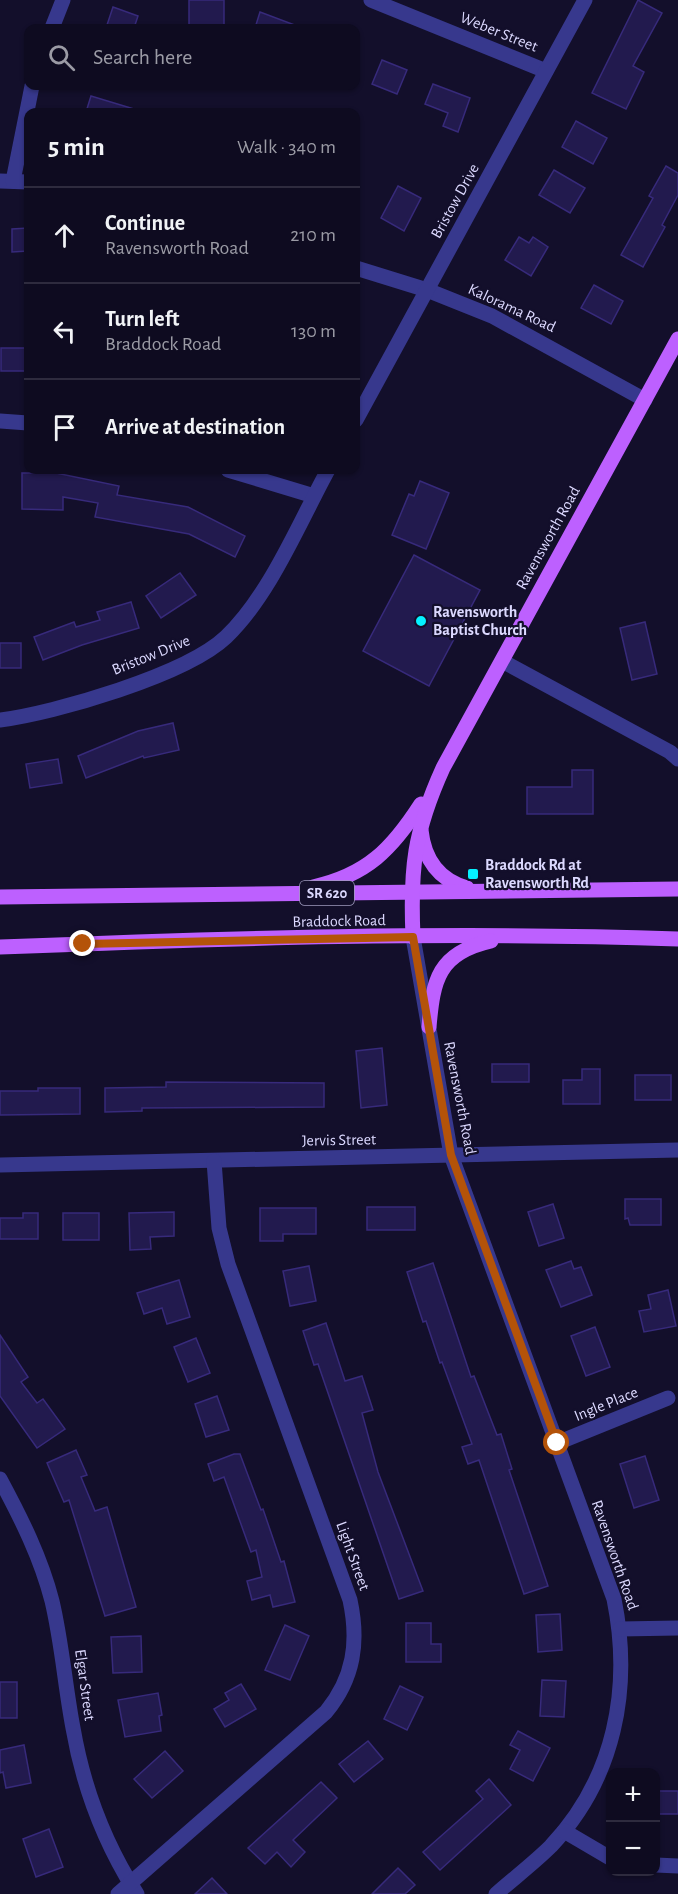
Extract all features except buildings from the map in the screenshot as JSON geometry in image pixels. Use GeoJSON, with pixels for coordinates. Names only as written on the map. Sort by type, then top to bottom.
{"type":"FeatureCollection","features":[{"type":"Feature","properties":{"kind":"main road","name":"Ravensworth Road"},"geometry":{"type":"LineString","coordinates":[[413,937],[411,892],[415,845],[420,824],[443,768],[678,339]]}},
{"type":"Feature","properties":{"kind":"main road"},"geometry":{"type":"LineString","coordinates":[[242,894],[308,888],[336,882],[358,873],[388,849],[400,836],[443,768]]}},
{"type":"Feature","properties":{"kind":"main road"},"geometry":{"type":"LineString","coordinates":[[420,824],[425,849],[440,875],[455,885],[482,892]]}},
{"type":"Feature","properties":{"kind":"main road","name":"Braddock Road"},"geometry":{"type":"LineString","coordinates":[[0,897],[678,889]]}},
{"type":"Feature","properties":{"kind":"main road"},"geometry":{"type":"LineString","coordinates":[[429,1027],[432,994],[437,976],[448,962],[481,943],[511,936]]}},
{"type":"Feature","properties":{"kind":"main road","name":"Braddock Road"},"geometry":{"type":"LineString","coordinates":[[0,947],[413,937],[678,939]]}},
{"type":"Feature","properties":{"kind":"street"},"geometry":{"type":"LineString","coordinates":[[54,24],[63,0]]}},
{"type":"Feature","properties":{"kind":"street","name":"Weber Street"},"geometry":{"type":"LineString","coordinates":[[371,0],[546,71]]}},
{"type":"Feature","properties":{"kind":"street","name":"Bristow Drive"},"geometry":{"type":"LineString","coordinates":[[360,413],[585,0]]}},
{"type":"Feature","properties":{"kind":"street"},"geometry":{"type":"LineString","coordinates":[[26,108],[31,90]]}},
{"type":"Feature","properties":{"kind":"street"},"geometry":{"type":"LineString","coordinates":[[24,115],[6,181],[24,182]]}},
{"type":"Feature","properties":{"kind":"street","name":"Kalorama Road"},"geometry":{"type":"LineString","coordinates":[[360,269],[427,290],[513,326],[645,400]]}},
{"type":"Feature","properties":{"kind":"street"},"geometry":{"type":"LineString","coordinates":[[0,421],[24,423]]}},
{"type":"Feature","properties":{"kind":"street"},"geometry":{"type":"LineString","coordinates":[[241,474],[314,496]]}},
{"type":"Feature","properties":{"kind":"street","name":"Bristow Drive"},"geometry":{"type":"LineString","coordinates":[[0,720],[58,709],[171,670],[212,649],[255,602],[326,474]]}},
{"type":"Feature","properties":{"kind":"street"},"geometry":{"type":"LineString","coordinates":[[502,661],[670,752],[678,759]]}},
{"type":"Feature","properties":{"kind":"street","name":"Ravensworth Road"},"geometry":{"type":"LineString","coordinates":[[413,937],[451,1155],[614,1599],[620,1629],[622,1681],[618,1716],[609,1748],[592,1788],[564,1831],[550,1847],[496,1894]]}},
{"type":"Feature","properties":{"kind":"street","name":"Jervis Street"},"geometry":{"type":"LineString","coordinates":[[0,1165],[678,1150]]}},
{"type":"Feature","properties":{"kind":"street","name":"Light Street"},"geometry":{"type":"LineString","coordinates":[[118,1894],[133,1889],[326,1712],[347,1680],[355,1641],[350,1599],[228,1264],[218,1219],[214,1161]]}},
{"type":"Feature","properties":{"kind":"street","name":"Ingle Place"},"geometry":{"type":"LineString","coordinates":[[557,1443],[668,1398]]}},
{"type":"Feature","properties":{"kind":"street","name":"Elgar Street"},"geometry":{"type":"LineString","coordinates":[[0,1479],[37,1555],[51,1599],[61,1643],[80,1762],[100,1822],[133,1889]]}},
{"type":"Feature","properties":{"kind":"street"},"geometry":{"type":"LineString","coordinates":[[620,1629],[678,1628]]}},
{"type":"Feature","properties":{"kind":"street"},"geometry":{"type":"LineString","coordinates":[[564,1831],[606,1856]]}},
{"type":"Feature","properties":{"kind":"street"},"geometry":{"type":"LineString","coordinates":[[660,1865],[678,1866]]}},
{"type":"Feature","properties":{"kind":"place","name":"Ravensworth Baptist Church"},"geometry":{"type":"Point","coordinates":[421,621]}},
{"type":"Feature","properties":{"kind":"place","name":"Braddock Rd at Ravensworth Rd"},"geometry":{"type":"Point","coordinates":[473,874]}},
{"type":"Feature","properties":{"kind":"route"},"geometry":{"type":"LineString","coordinates":[[83,944],[413,937],[451,1155],[557,1443]]}}]}
